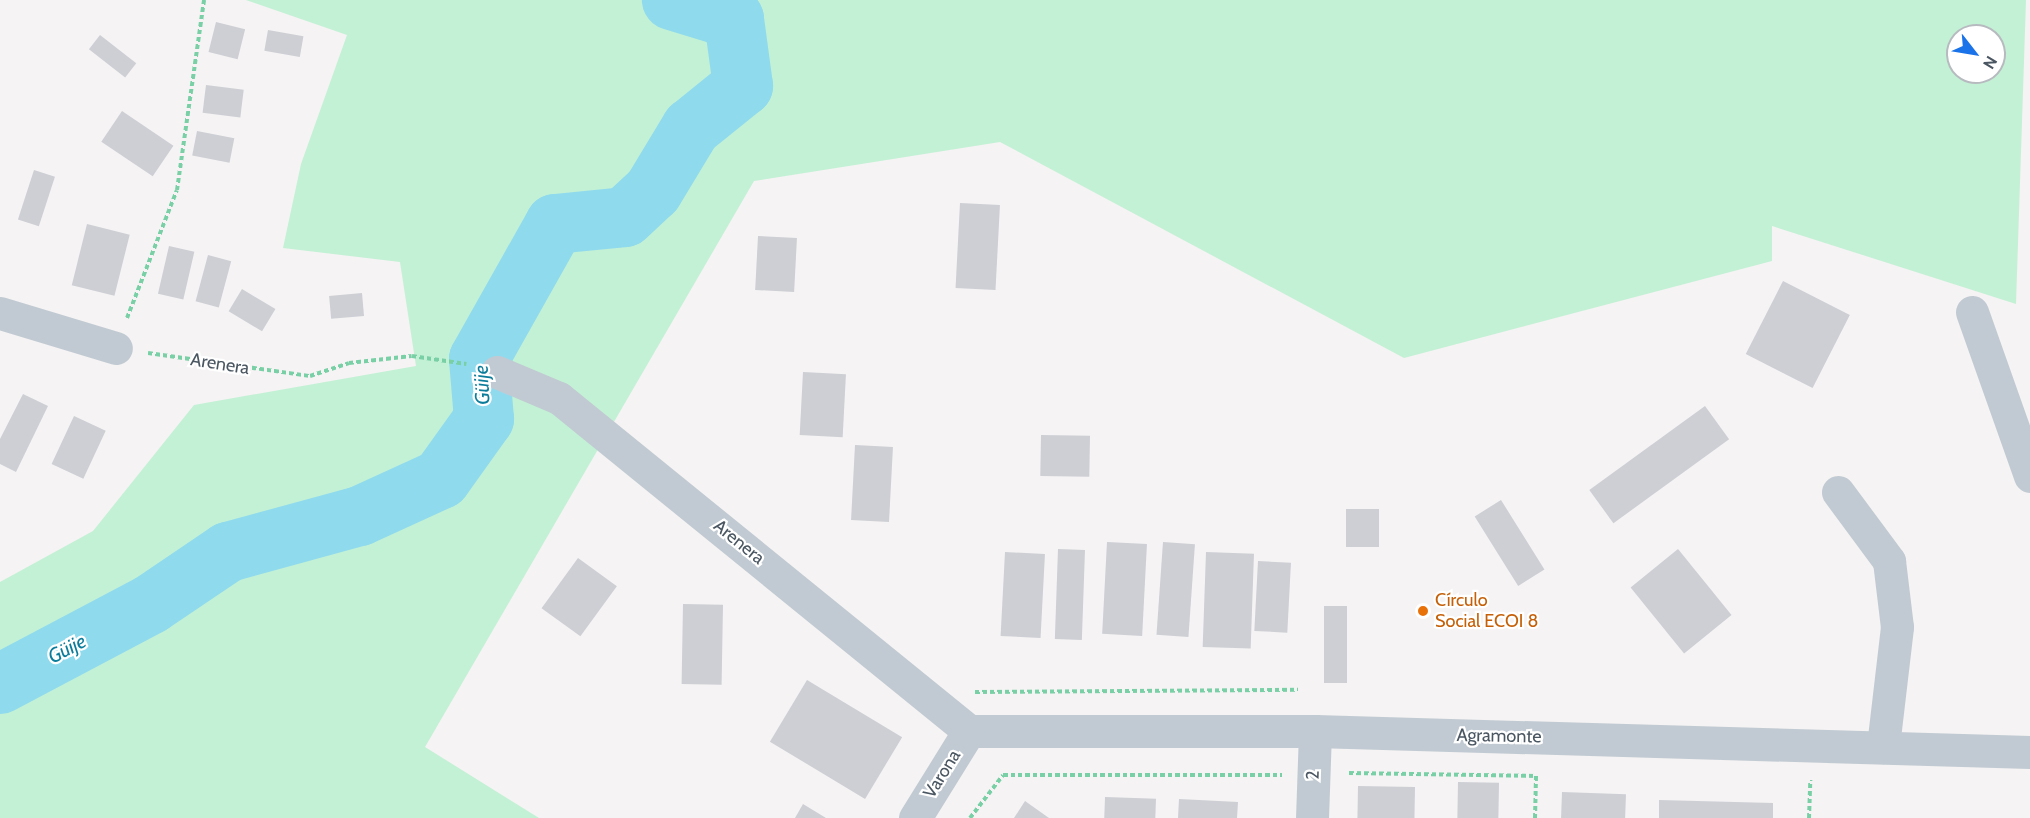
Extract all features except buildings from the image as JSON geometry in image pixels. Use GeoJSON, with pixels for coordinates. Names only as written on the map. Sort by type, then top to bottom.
{"type":"FeatureCollection","features":[{"type":"Feature","properties":{"kind":"street"},"geometry":{"type":"LineString","coordinates":[[1972,312],[2030,476]]}},
{"type":"Feature","properties":{"kind":"street"},"geometry":{"type":"LineString","coordinates":[[0,313],[116,348]]}},
{"type":"Feature","properties":{"kind":"street","name":"Arenera"},"geometry":{"type":"LineString","coordinates":[[497,372],[559,398],[969,731]]}},
{"type":"Feature","properties":{"kind":"street"},"geometry":{"type":"LineString","coordinates":[[1838,492],[1889,561],[1897,627],[1883,747]]}},
{"type":"Feature","properties":{"kind":"street","name":"Agramonte"},"geometry":{"type":"LineString","coordinates":[[969,731],[1315,731],[2030,752]]}},
{"type":"Feature","properties":{"kind":"street","name":"Varona"},"geometry":{"type":"LineString","coordinates":[[922,812],[969,731]]}},
{"type":"Feature","properties":{"kind":"street","name":"2"},"geometry":{"type":"LineString","coordinates":[[1312,818],[1315,731]]}},
{"type":"Feature","properties":{"kind":"path"},"geometry":{"type":"LineString","coordinates":[[116,348],[177,190],[204,0]]}},
{"type":"Feature","properties":{"kind":"path","name":"Arenera"},"geometry":{"type":"LineString","coordinates":[[116,348],[310,376],[349,363],[412,356],[443,358]]}},
{"type":"Feature","properties":{"kind":"path"},"geometry":{"type":"LineString","coordinates":[[1535,818],[1536,737]]}},
{"type":"Feature","properties":{"kind":"path"},"geometry":{"type":"LineString","coordinates":[[1348,784],[1348,772],[1536,776]]}},
{"type":"Feature","properties":{"kind":"path"},"geometry":{"type":"LineString","coordinates":[[970,818],[1003,775],[1290,775]]}},
{"type":"Feature","properties":{"kind":"green space"},"geometry":{"type":"Polygon","coordinates":[[[246,0],[2026,0],[2016,304],[1772,226],[1772,261],[1404,358],[1000,142],[754,181],[425,747],[539,818],[0,818],[0,582],[93,531],[194,405],[416,366],[400,262],[283,248],[301,164],[347,35],[246,0]]]}},
{"type":"Feature","properties":{"kind":"waterway","name":"Güije"},"geometry":{"type":"LineString","coordinates":[[0,684],[151,604],[228,552],[360,516],[441,479],[484,419],[479,359],[555,224],[625,217],[653,191],[691,128],[743,86],[734,19],[672,0]]}},
{"type":"Feature","properties":{"kind":"place","name":"Círculo Social ECOI 8"},"geometry":{"type":"Point","coordinates":[1423,611]}}]}
